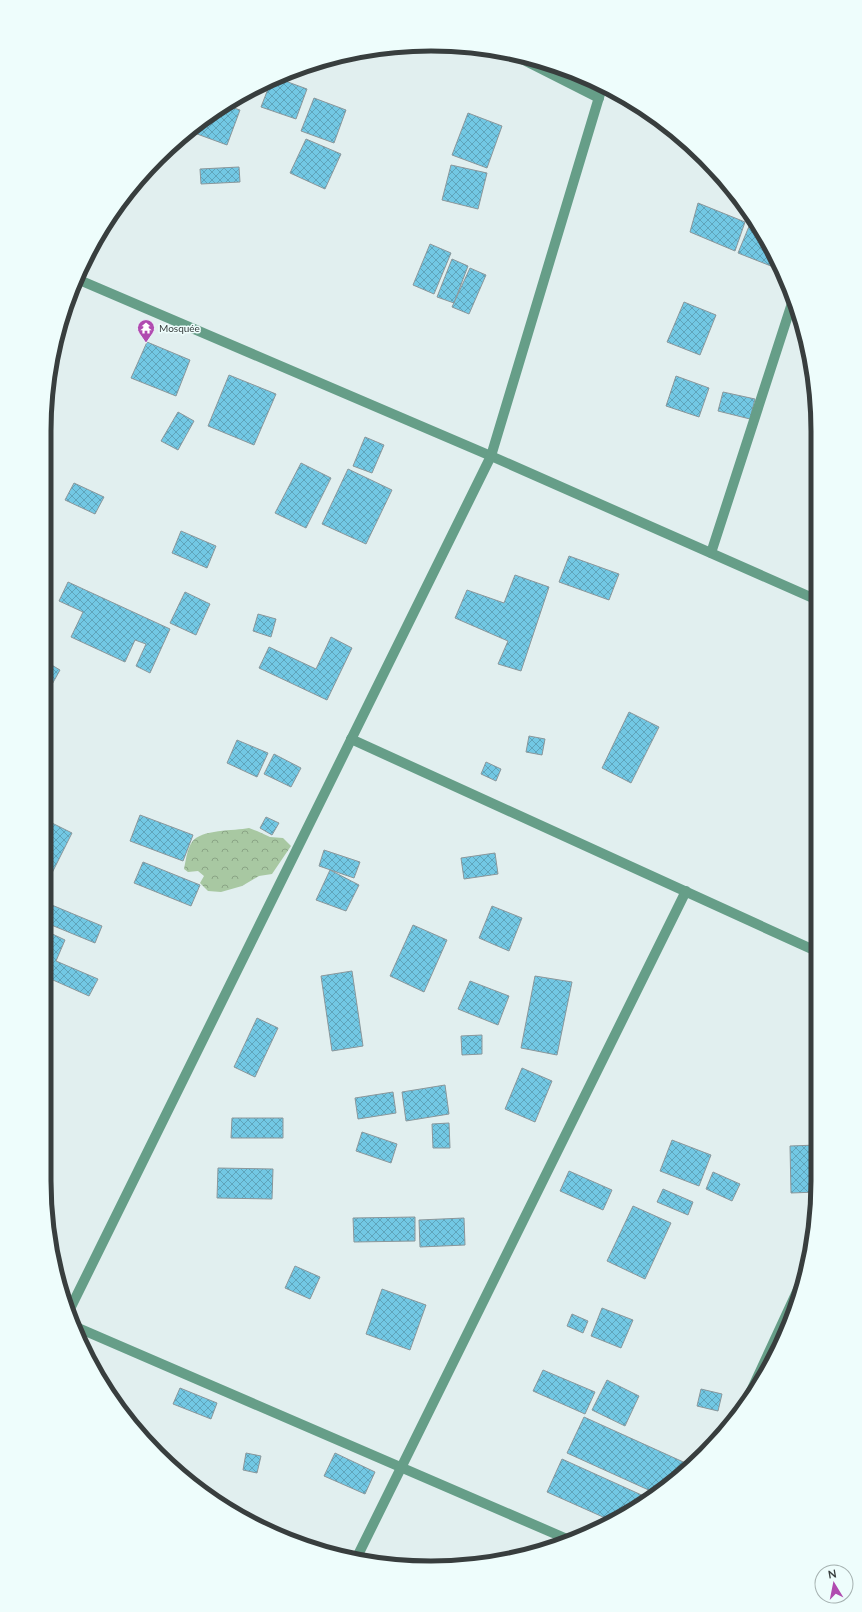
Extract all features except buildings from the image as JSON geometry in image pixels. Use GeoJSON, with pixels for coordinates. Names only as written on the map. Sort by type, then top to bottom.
{"type":"FeatureCollection","features":[{"type":"Feature","properties":{"kind":"street"},"geometry":{"type":"LineString","coordinates":[[536,66],[599,98]]}},
{"type":"Feature","properties":{"kind":"street"},"geometry":{"type":"LineString","coordinates":[[72,1305],[491,456],[601,91]]}},
{"type":"Feature","properties":{"kind":"street"},"geometry":{"type":"LineString","coordinates":[[82,281],[491,456],[811,597]]}},
{"type":"Feature","properties":{"kind":"street"},"geometry":{"type":"LineString","coordinates":[[711,553],[790,308]]}},
{"type":"Feature","properties":{"kind":"street"},"geometry":{"type":"LineString","coordinates":[[351,739],[811,949]]}},
{"type":"Feature","properties":{"kind":"street"},"geometry":{"type":"LineString","coordinates":[[358,1554],[686,892]]}},
{"type":"Feature","properties":{"kind":"street"},"geometry":{"type":"LineString","coordinates":[[759,1372],[788,1310]]}},
{"type":"Feature","properties":{"kind":"street"},"geometry":{"type":"LineString","coordinates":[[81,1329],[563,1537]]}},
{"type":"Feature","properties":{"kind":"green space"},"geometry":{"type":"Polygon","coordinates":[[[249,828],[270,837],[283,838],[291,846],[272,874],[259,876],[242,886],[221,892],[208,891],[200,883],[204,876],[198,871],[188,872],[184,869],[189,848],[196,838],[218,831],[249,828]]]}},
{"type":"Feature","properties":{"kind":"place","name":"Mosquée"},"geometry":{"type":"Point","coordinates":[146,343]}}]}
